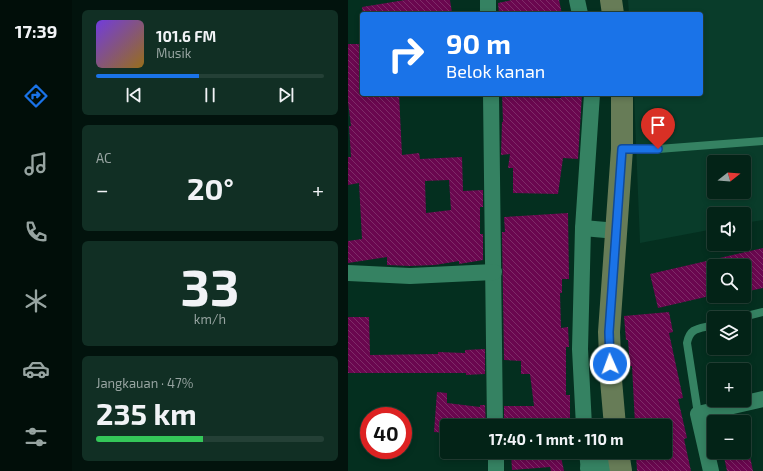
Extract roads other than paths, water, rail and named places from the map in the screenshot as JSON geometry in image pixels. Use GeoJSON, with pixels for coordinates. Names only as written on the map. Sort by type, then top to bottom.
{"type":"FeatureCollection","features":[{"type":"Feature","properties":{"kind":"street"},"geometry":{"type":"LineString","coordinates":[[488,0],[488,12]]}},
{"type":"Feature","properties":{"kind":"street"},"geometry":{"type":"LineString","coordinates":[[577,0],[580,12]]}},
{"type":"Feature","properties":{"kind":"street"},"geometry":{"type":"LineString","coordinates":[[610,0],[613,12]]}},
{"type":"Feature","properties":{"kind":"street"},"geometry":{"type":"LineString","coordinates":[[491,96],[495,419]]}},
{"type":"Feature","properties":{"kind":"street"},"geometry":{"type":"LineString","coordinates":[[584,419],[580,349],[592,96]]}},
{"type":"Feature","properties":{"kind":"street"},"geometry":{"type":"LineString","coordinates":[[614,419],[610,380],[609,332],[613,230],[622,149],[622,96]]}},
{"type":"Feature","properties":{"kind":"street"},"geometry":{"type":"LineString","coordinates":[[585,228],[613,230]]}},
{"type":"Feature","properties":{"kind":"street"},"geometry":{"type":"LineString","coordinates":[[348,273],[410,276],[494,272]]}},
{"type":"Feature","properties":{"kind":"street"},"geometry":{"type":"LineString","coordinates":[[711,471],[698,414],[763,399]]}},
{"type":"Feature","properties":{"kind":"street"},"geometry":{"type":"LineString","coordinates":[[496,459],[496,471]]}},
{"type":"Feature","properties":{"kind":"street"},"geometry":{"type":"LineString","coordinates":[[590,464],[619,462]]}},
{"type":"Feature","properties":{"kind":"lane"},"geometry":{"type":"LineString","coordinates":[[622,149],[658,149],[763,141]]}},
{"type":"Feature","properties":{"kind":"lane"},"geometry":{"type":"LineString","coordinates":[[751,315],[763,312]]}},
{"type":"Feature","properties":{"kind":"lane"},"geometry":{"type":"LineString","coordinates":[[698,414],[687,343],[688,335],[692,331],[707,327]]}}]}
